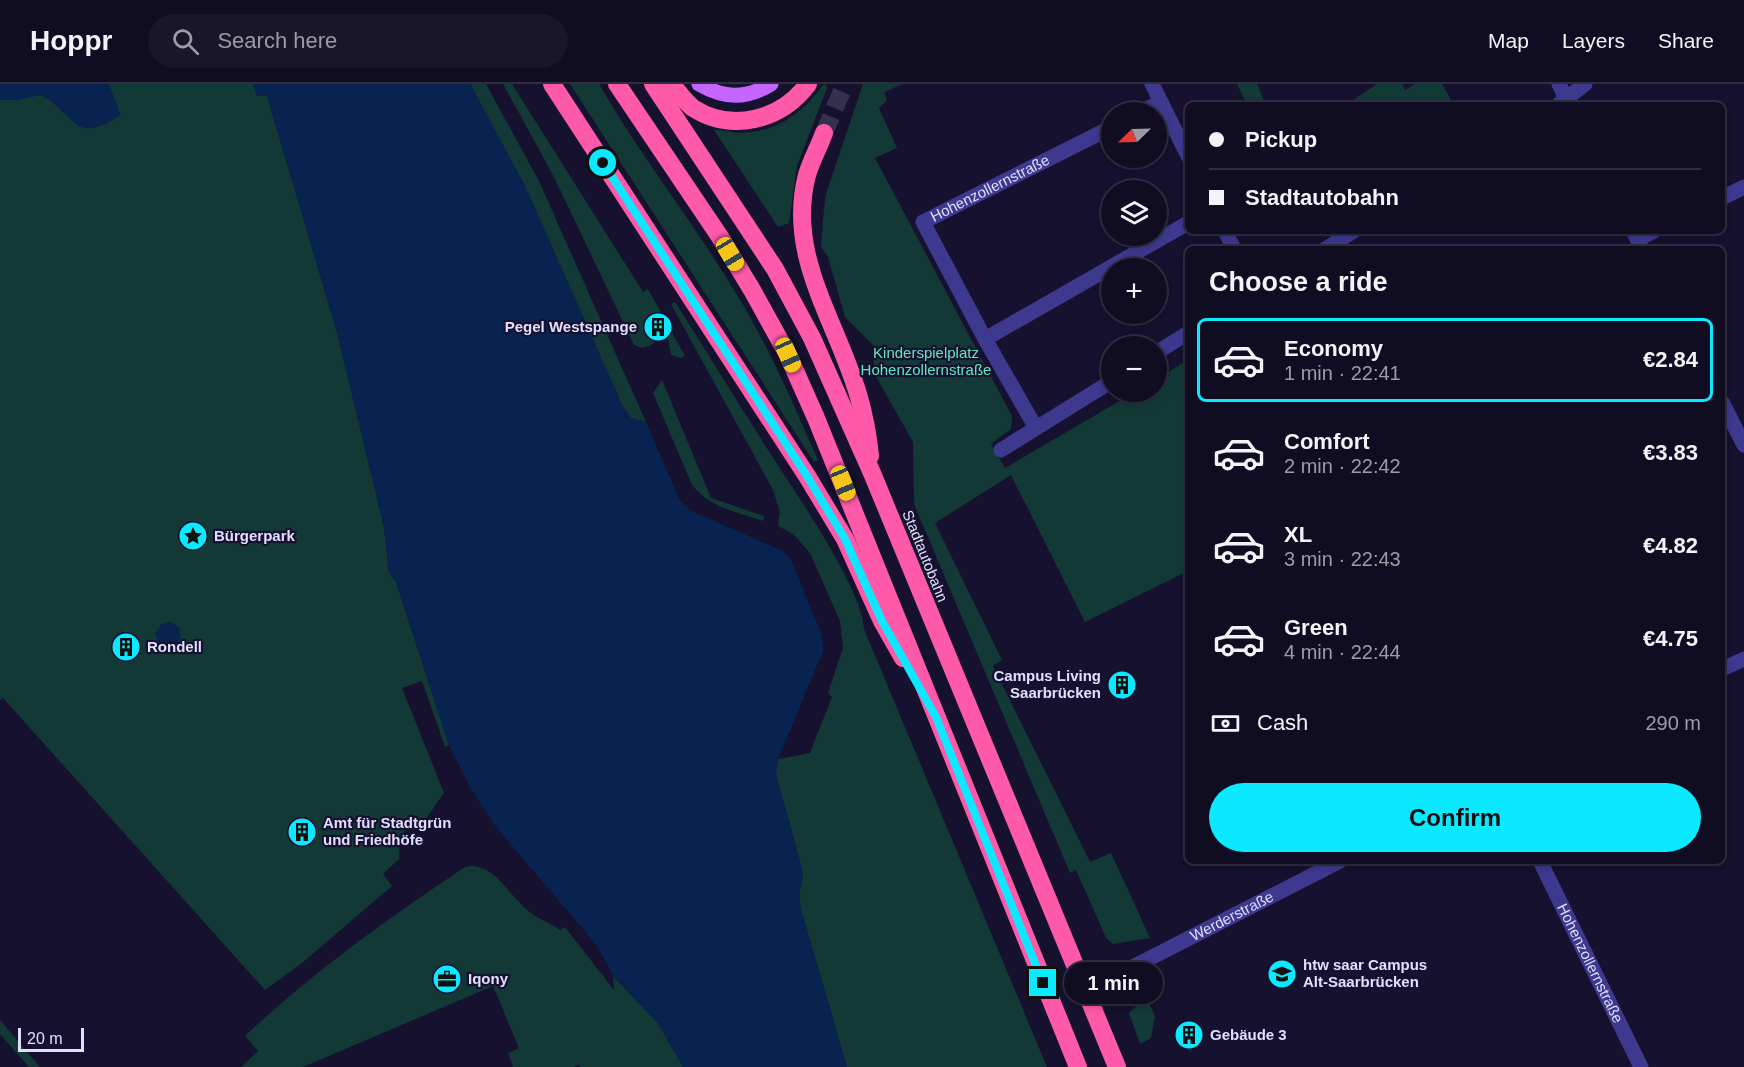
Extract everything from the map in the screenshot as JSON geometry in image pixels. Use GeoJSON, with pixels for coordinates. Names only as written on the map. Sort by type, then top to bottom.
{"type":"FeatureCollection","features":[{"type":"Feature","properties":{"kind":"highway"},"geometry":{"type":"LineString","coordinates":[[552,84],[807,476],[845,539],[882,621],[936,717]]}},
{"type":"Feature","properties":{"kind":"highway"},"geometry":{"type":"LineString","coordinates":[[617,84],[720,237],[788,355],[816,418],[1078,1067]]}},
{"type":"Feature","properties":{"kind":"highway","name":"Stadtautobahn"},"geometry":{"type":"LineString","coordinates":[[653,84],[775,269],[812,338],[872,473],[1117,1067]]}},
{"type":"Feature","properties":{"kind":"highway"},"geometry":{"type":"LineString","coordinates":[[671,84],[692,107],[729,121],[765,116],[783,108],[798,97],[808,84]]}},
{"type":"Feature","properties":{"kind":"highway"},"geometry":{"type":"LineString","coordinates":[[824,133],[807,174],[804,193],[802,229],[805,256],[858,392],[867,430],[872,473]]}},
{"type":"Feature","properties":{"kind":"main road"},"geometry":{"type":"LineString","coordinates":[[699,84],[730,96],[746,96],[771,84]]}},
{"type":"Feature","properties":{"kind":"street"},"geometry":{"type":"LineString","coordinates":[[1152,84],[1161,102]]}},
{"type":"Feature","properties":{"kind":"street"},"geometry":{"type":"LineString","coordinates":[[1559,84],[1564,102]]}},
{"type":"Feature","properties":{"kind":"street"},"geometry":{"type":"LineString","coordinates":[[1565,102],[1585,84]]}},
{"type":"Feature","properties":{"kind":"street"},"geometry":{"type":"LineString","coordinates":[[1167,114],[1185,150]]}},
{"type":"Feature","properties":{"kind":"street","name":"Hohenzollernstraße"},"geometry":{"type":"LineString","coordinates":[[1036,428],[985,339],[923,222],[1101,133]]}},
{"type":"Feature","properties":{"kind":"street"},"geometry":{"type":"LineString","coordinates":[[1725,196],[1744,187]]}},
{"type":"Feature","properties":{"kind":"street"},"geometry":{"type":"LineString","coordinates":[[985,339],[1185,225]]}},
{"type":"Feature","properties":{"kind":"street"},"geometry":{"type":"LineString","coordinates":[[1329,246],[1349,234]]}},
{"type":"Feature","properties":{"kind":"street"},"geometry":{"type":"LineString","coordinates":[[1167,346],[1185,335]]}},
{"type":"Feature","properties":{"kind":"street"},"geometry":{"type":"LineString","coordinates":[[1001,450],[1101,388]]}},
{"type":"Feature","properties":{"kind":"street"},"geometry":{"type":"LineString","coordinates":[[1725,408],[1744,445]]}},
{"type":"Feature","properties":{"kind":"street"},"geometry":{"type":"LineString","coordinates":[[1725,668],[1744,658]]}},
{"type":"Feature","properties":{"kind":"street","name":"Werderstraße"},"geometry":{"type":"LineString","coordinates":[[1125,971],[1334,864]]}},
{"type":"Feature","properties":{"kind":"street","name":"Hohenzollernstraße"},"geometry":{"type":"LineString","coordinates":[[1541,864],[1641,1067]]}},
{"type":"Feature","properties":{"kind":"green space","name":"Bürgerpark"},"geometry":{"type":"Polygon","coordinates":[[[0,84],[253,84],[257,96],[267,96],[337,332],[384,527],[389,572],[396,582],[449,745],[445,747],[422,681],[402,688],[444,793],[421,826],[413,821],[400,837],[399,859],[383,874],[392,886],[302,963],[265,990],[3,698],[0,700],[0,84]]]}},
{"type":"Feature","properties":{"kind":"green space"},"geometry":{"type":"Polygon","coordinates":[[[470,84],[486,84],[539,181],[646,422],[631,418],[622,405],[525,186],[470,84]]]}},
{"type":"Feature","properties":{"kind":"green space"},"geometry":{"type":"Polygon","coordinates":[[[503,84],[512,84],[643,292],[648,289],[685,356],[681,358],[671,355],[665,324],[658,321],[653,323],[652,330],[658,334],[664,330],[665,333],[651,345],[642,348],[634,345],[553,175],[503,84]]]}},
{"type":"Feature","properties":{"kind":"green space"},"geometry":{"type":"Polygon","coordinates":[[[570,84],[599,84],[632,138],[737,295],[760,335],[818,460],[814,462],[570,84]]]}},
{"type":"Feature","properties":{"kind":"green space"},"geometry":{"type":"Polygon","coordinates":[[[826,84],[827,88],[797,166],[789,223],[778,227],[714,130],[754,132],[777,125],[807,104],[826,84]]]}},
{"type":"Feature","properties":{"kind":"green space","name":"Kinderspielplatz Hohenzollernstraße"},"geometry":{"type":"Polygon","coordinates":[[[863,84],[903,84],[884,92],[887,100],[879,108],[897,148],[875,158],[1012,416],[1011,429],[991,444],[1005,468],[1118,402],[1167,402],[1167,373],[1185,362],[1185,572],[1085,622],[1011,475],[935,523],[1002,660],[993,666],[1090,862],[1111,853],[1150,938],[1113,944],[1106,938],[1076,870],[1070,873],[914,504],[913,442],[874,373],[873,345],[845,317],[828,257],[821,247],[825,197],[863,84]]]}},
{"type":"Feature","properties":{"kind":"green space"},"geometry":{"type":"Polygon","coordinates":[[[1237,84],[1257,84],[1265,102],[1246,102],[1237,84]]]}},
{"type":"Feature","properties":{"kind":"green space"},"geometry":{"type":"Polygon","coordinates":[[[1377,84],[1402,84],[1405,90],[1415,84],[1442,84],[1452,102],[1350,102],[1377,84]]]}},
{"type":"Feature","properties":{"kind":"green space"},"geometry":{"type":"Polygon","coordinates":[[[675,302],[810,514],[852,589],[864,629],[1047,1067],[847,1067],[801,910],[799,896],[803,873],[776,774],[778,759],[810,753],[832,697],[828,693],[843,648],[840,621],[810,553],[793,534],[778,526],[780,512],[773,490],[671,304],[675,302]]]}},
{"type":"Feature","properties":{"kind":"green space"},"geometry":{"type":"Polygon","coordinates":[[[662,380],[711,498],[764,516],[763,521],[716,504],[699,493],[692,485],[653,393],[662,380]]]}},
{"type":"Feature","properties":{"kind":"green space"},"geometry":{"type":"Polygon","coordinates":[[[472,866],[490,872],[534,915],[560,930],[565,927],[614,990],[613,976],[658,1023],[683,1067],[580,1067],[579,1065],[573,1067],[513,1067],[508,1053],[519,1048],[493,986],[303,1067],[241,1067],[258,1051],[245,1036],[271,1012],[379,926],[465,867],[472,866]]]}},
{"type":"Feature","properties":{"kind":"green space"},"geometry":{"type":"Polygon","coordinates":[[[1146,997],[1155,1016],[1151,1038],[1140,1044],[1129,1013],[1146,997]]]}},
{"type":"Feature","properties":{"kind":"green space"},"geometry":{"type":"Polygon","coordinates":[[[0,1020],[40,1067],[29,1067],[0,1034],[0,1020]]]}},
{"type":"Feature","properties":{"kind":"water"},"geometry":{"type":"Polygon","coordinates":[[[0,84],[109,84],[121,115],[105,124],[84,128],[41,95],[18,100],[0,100],[0,84]]]}},
{"type":"Feature","properties":{"kind":"water"},"geometry":{"type":"Polygon","coordinates":[[[253,84],[470,84],[525,186],[622,405],[631,418],[646,422],[680,501],[693,512],[781,550],[790,558],[822,635],[823,651],[778,759],[776,774],[803,873],[799,896],[801,910],[847,1067],[683,1067],[658,1023],[613,976],[598,947],[496,827],[471,789],[449,745],[396,582],[389,572],[384,527],[337,332],[267,96],[257,96],[253,84]]]}},
{"type":"Feature","properties":{"kind":"water"},"geometry":{"type":"Polygon","coordinates":[[[171,622],[179,627],[181,637],[177,644],[168,647],[159,643],[155,634],[161,624],[171,622]]]}},
{"type":"Feature","properties":{"kind":"tunnel"},"geometry":{"type":"LineString","coordinates":[[824,133],[845,84]]}},
{"type":"Feature","properties":{"kind":"place","name":"Pegel Westspange"},"geometry":{"type":"Point","coordinates":[658,327]}},
{"type":"Feature","properties":{"kind":"place","name":"Bürgerpark"},"geometry":{"type":"Point","coordinates":[193,536]}},
{"type":"Feature","properties":{"kind":"place","name":"Rondell"},"geometry":{"type":"Point","coordinates":[126,647]}},
{"type":"Feature","properties":{"kind":"place","name":"Campus Living Saarbrücken"},"geometry":{"type":"Point","coordinates":[1122,685]}},
{"type":"Feature","properties":{"kind":"place","name":"Amt für Stadtgrün und Friedhöfe"},"geometry":{"type":"Point","coordinates":[302,832]}},
{"type":"Feature","properties":{"kind":"place","name":"htw saar Campus Alt-Saarbrücken"},"geometry":{"type":"Point","coordinates":[1282,974]}},
{"type":"Feature","properties":{"kind":"place","name":"Iqony"},"geometry":{"type":"Point","coordinates":[447,979]}},
{"type":"Feature","properties":{"kind":"place","name":"Gebäude 3"},"geometry":{"type":"Point","coordinates":[1189,1035]}},
{"type":"Feature","properties":{"kind":"route"},"geometry":{"type":"LineString","coordinates":[[603,163],[807,476],[845,539],[882,621],[936,717],[1043,983]]}}]}
